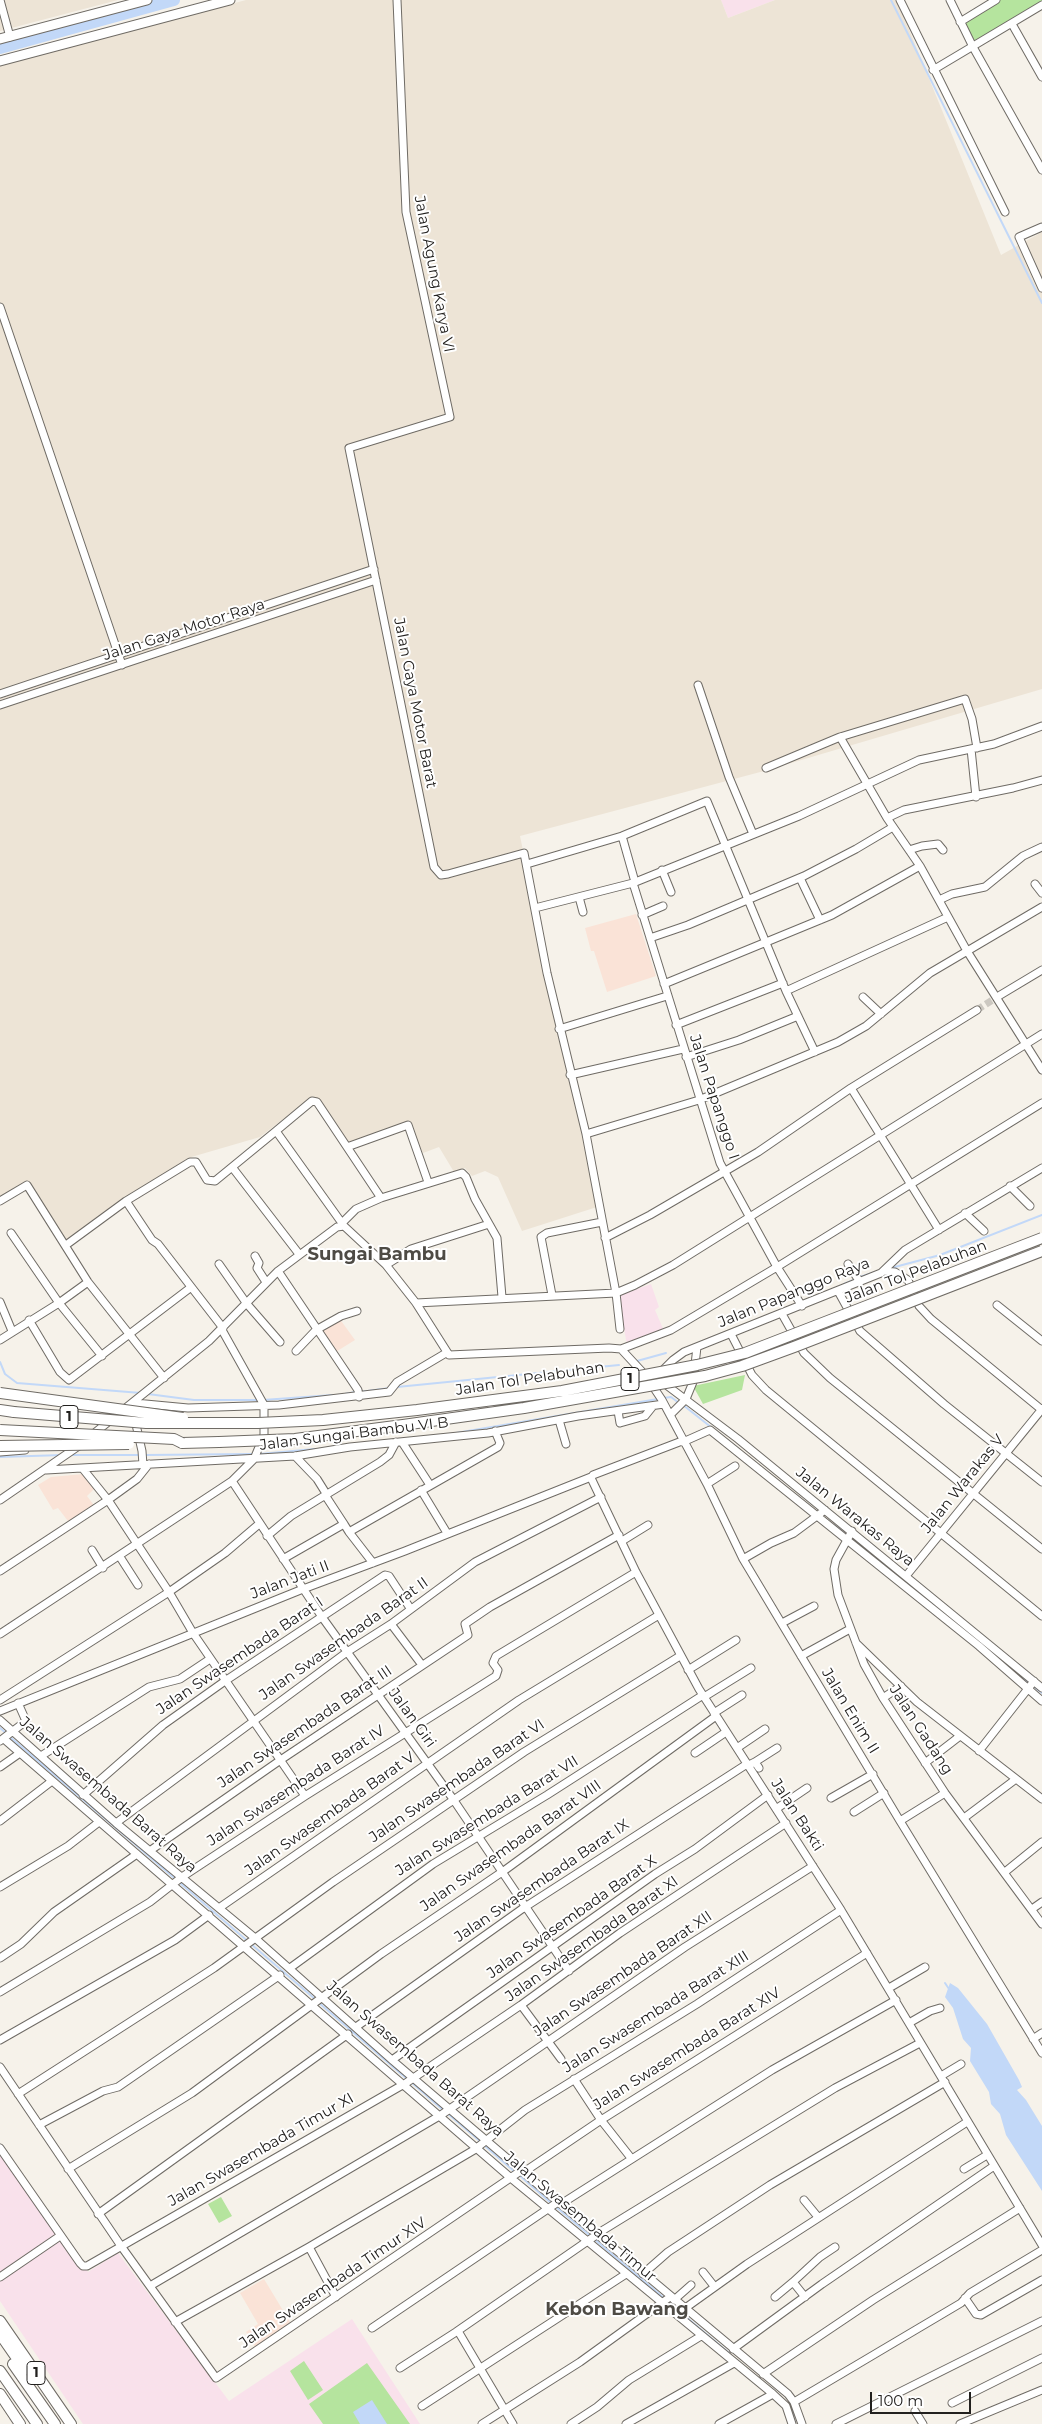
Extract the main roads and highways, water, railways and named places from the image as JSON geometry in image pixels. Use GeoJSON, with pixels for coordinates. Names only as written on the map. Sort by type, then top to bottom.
{"type":"FeatureCollection","features":[{"type":"Feature","properties":{"kind":"highway","name":"Jalan Tol Pelabuhan"},"geometry":{"type":"LineString","coordinates":[[0,1410],[124,1422],[258,1423],[417,1410],[553,1392],[697,1365],[745,1353],[1042,1238]]}},
{"type":"Feature","properties":{"kind":"highway","name":"Jalan Tol Pelabuhan"},"geometry":{"type":"LineString","coordinates":[[182,1443],[295,1439],[524,1408],[705,1376],[742,1366],[794,1347],[1042,1251]]}},
{"type":"Feature","properties":{"kind":"highway"},"geometry":{"type":"LineString","coordinates":[[0,1393],[71,1401],[196,1422]]}},
{"type":"Feature","properties":{"kind":"highway"},"geometry":{"type":"LineString","coordinates":[[0,1430],[174,1440],[182,1443]]}},
{"type":"Feature","properties":{"kind":"highway"},"geometry":{"type":"LineString","coordinates":[[0,1446],[182,1443]]}},
{"type":"Feature","properties":{"kind":"highway","name":"1"},"geometry":{"type":"LineString","coordinates":[[0,2321],[71,2424]]}},
{"type":"Feature","properties":{"kind":"highway"},"geometry":{"type":"LineString","coordinates":[[0,2334],[63,2424]]}},
{"type":"Feature","properties":{"kind":"highway","name":"1"},"geometry":{"type":"LineString","coordinates":[[0,2344],[55,2424]]}},
{"type":"Feature","properties":{"kind":"highway","name":"1"},"geometry":{"type":"LineString","coordinates":[[0,2371],[37,2424]]}},
{"type":"Feature","properties":{"kind":"highway"},"geometry":{"type":"LineString","coordinates":[[0,2394],[20,2424]]}},
{"type":"Feature","properties":{"kind":"main road"},"geometry":{"type":"LineString","coordinates":[[4,38],[147,0]]}},
{"type":"Feature","properties":{"kind":"main road"},"geometry":{"type":"LineString","coordinates":[[0,61],[230,0]]}},
{"type":"Feature","properties":{"kind":"water"},"geometry":{"type":"Polygon","coordinates":[[[950,1983],[958,1988],[987,2024],[1019,2080],[1022,2087],[1017,2090],[1026,2100],[1042,2126],[1042,2191],[1006,2135],[1000,2114],[991,2104],[989,2092],[970,2061],[971,2048],[963,2039],[953,2008],[945,1997],[950,1983]]]}},
{"type":"Feature","properties":{"kind":"water"},"geometry":{"type":"Polygon","coordinates":[[[372,2400],[387,2424],[360,2424],[353,2412],[372,2400]]]}},
{"type":"Feature","properties":{"kind":"waterway"},"geometry":{"type":"LineString","coordinates":[[0,48],[174,0]]}},
{"type":"Feature","properties":{"kind":"waterway"},"geometry":{"type":"LineString","coordinates":[[891,0],[1042,303]]}},
{"type":"Feature","properties":{"kind":"waterway"},"geometry":{"type":"LineString","coordinates":[[891,1268],[940,1255],[1042,1215]]}},
{"type":"Feature","properties":{"kind":"waterway"},"geometry":{"type":"LineString","coordinates":[[860,1277],[875,1272]]}},
{"type":"Feature","properties":{"kind":"waterway"},"geometry":{"type":"LineString","coordinates":[[844,1284],[856,1279]]}},
{"type":"Feature","properties":{"kind":"waterway"},"geometry":{"type":"LineString","coordinates":[[637,1361],[666,1353]]}},
{"type":"Feature","properties":{"kind":"waterway"},"geometry":{"type":"LineString","coordinates":[[0,1362],[5,1374],[17,1383],[141,1393]]}},
{"type":"Feature","properties":{"kind":"waterway"},"geometry":{"type":"LineString","coordinates":[[397,1387],[619,1365]]}},
{"type":"Feature","properties":{"kind":"waterway"},"geometry":{"type":"LineString","coordinates":[[360,1392],[390,1388]]}},
{"type":"Feature","properties":{"kind":"waterway"},"geometry":{"type":"LineString","coordinates":[[345,1394],[355,1392]]}},
{"type":"Feature","properties":{"kind":"waterway"},"geometry":{"type":"LineString","coordinates":[[148,1394],[194,1400],[258,1400]]}},
{"type":"Feature","properties":{"kind":"waterway"},"geometry":{"type":"LineString","coordinates":[[263,1400],[333,1395]]}},
{"type":"Feature","properties":{"kind":"waterway"},"geometry":{"type":"LineString","coordinates":[[663,1398],[671,1397],[679,1403]]}},
{"type":"Feature","properties":{"kind":"waterway"},"geometry":{"type":"LineString","coordinates":[[456,1433],[658,1399]]}},
{"type":"Feature","properties":{"kind":"waterway"},"geometry":{"type":"LineString","coordinates":[[683,1405],[740,1450]]}},
{"type":"Feature","properties":{"kind":"waterway"},"geometry":{"type":"LineString","coordinates":[[260,1454],[315,1449]]}},
{"type":"Feature","properties":{"kind":"waterway"},"geometry":{"type":"LineString","coordinates":[[145,1455],[252,1454]]}},
{"type":"Feature","properties":{"kind":"waterway"},"geometry":{"type":"LineString","coordinates":[[0,1457],[63,1455]]}},
{"type":"Feature","properties":{"kind":"waterway"},"geometry":{"type":"LineString","coordinates":[[70,1455],[140,1455]]}},
{"type":"Feature","properties":{"kind":"waterway"},"geometry":{"type":"LineString","coordinates":[[834,1525],[848,1536]]}},
{"type":"Feature","properties":{"kind":"waterway"},"geometry":{"type":"LineString","coordinates":[[851,1539],[928,1599]]}},
{"type":"Feature","properties":{"kind":"waterway"},"geometry":{"type":"LineString","coordinates":[[971,1634],[978,1641]]}},
{"type":"Feature","properties":{"kind":"waterway"},"geometry":{"type":"LineString","coordinates":[[999,1659],[1042,1693]]}},
{"type":"Feature","properties":{"kind":"waterway"},"geometry":{"type":"LineString","coordinates":[[0,1728],[6,1733]]}},
{"type":"Feature","properties":{"kind":"waterway"},"geometry":{"type":"LineString","coordinates":[[9,1736],[315,1999]]}},
{"type":"Feature","properties":{"kind":"waterway"},"geometry":{"type":"LineString","coordinates":[[945,1983],[949,1989]]}},
{"type":"Feature","properties":{"kind":"waterway"},"geometry":{"type":"LineString","coordinates":[[318,2002],[407,2079]]}},
{"type":"Feature","properties":{"kind":"waterway"},"geometry":{"type":"LineString","coordinates":[[411,2082],[443,2110]]}},
{"type":"Feature","properties":{"kind":"waterway"},"geometry":{"type":"LineString","coordinates":[[447,2113],[481,2142]]}},
{"type":"Feature","properties":{"kind":"waterway"},"geometry":{"type":"LineString","coordinates":[[485,2146],[515,2172]]}},
{"type":"Feature","properties":{"kind":"waterway"},"geometry":{"type":"LineString","coordinates":[[519,2175],[551,2203]]}},
{"type":"Feature","properties":{"kind":"waterway"},"geometry":{"type":"LineString","coordinates":[[555,2206],[664,2298]]}},
{"type":"Feature","properties":{"kind":"waterway"},"geometry":{"type":"LineString","coordinates":[[667,2301],[729,2353]]}},
{"type":"Feature","properties":{"kind":"waterway"},"geometry":{"type":"LineString","coordinates":[[788,2403],[791,2406],[795,2424]]}},
{"type":"Feature","properties":{"kind":"tunnel"},"geometry":{"type":"LineString","coordinates":[[977,1010],[997,997]]}},
{"type":"Feature","properties":{"kind":"district","name":"Sungai Bambu"},"geometry":{"type":"Point","coordinates":[377,1255]}},
{"type":"Feature","properties":{"kind":"district","name":"Kebon Bawang"},"geometry":{"type":"Point","coordinates":[617,2310]}}]}
